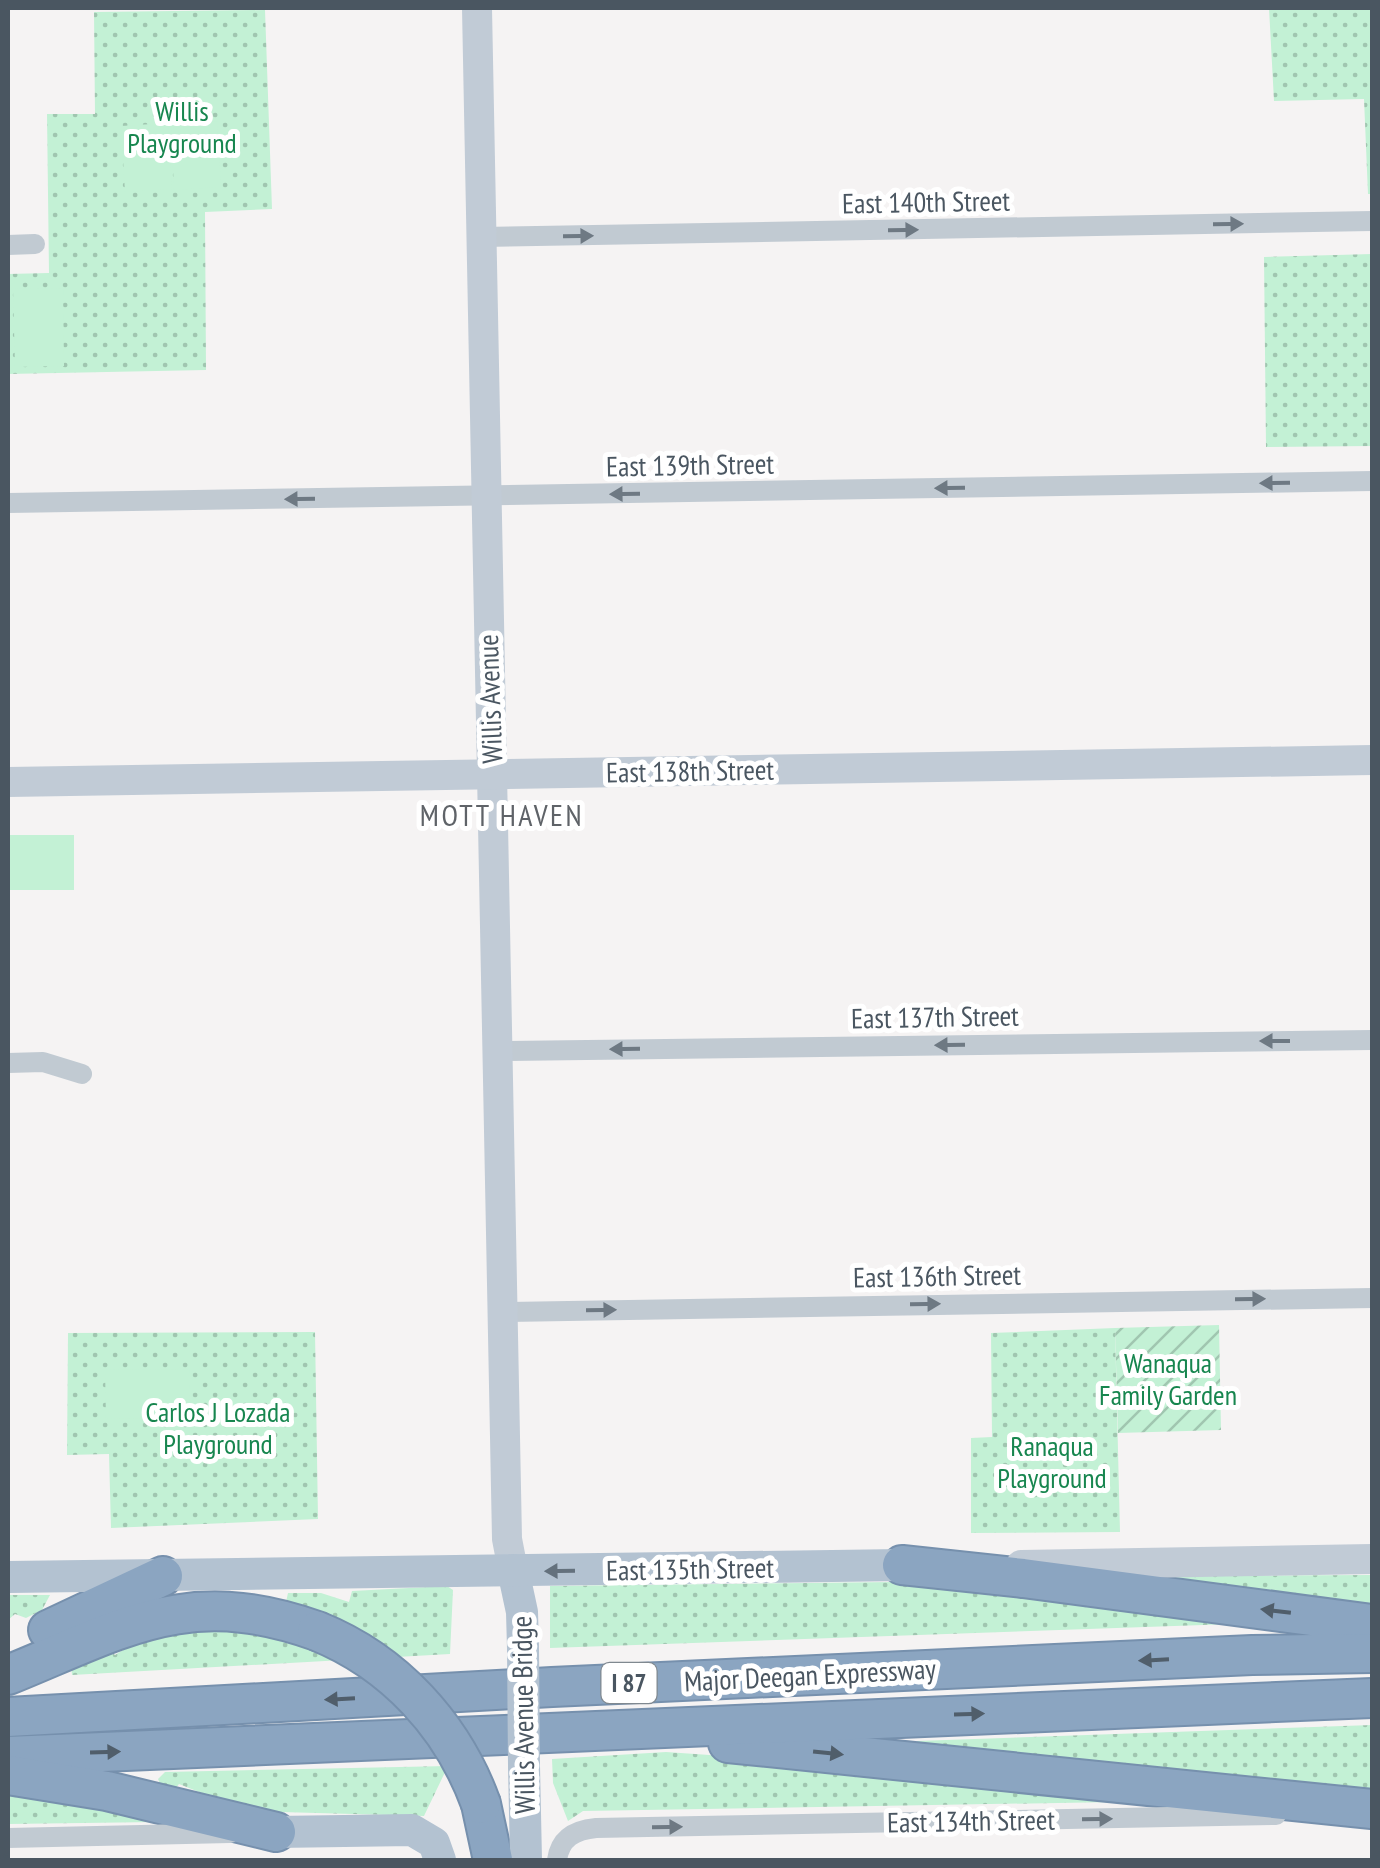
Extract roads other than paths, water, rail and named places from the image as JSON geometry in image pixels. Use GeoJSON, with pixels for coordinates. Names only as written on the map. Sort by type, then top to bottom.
{"type":"FeatureCollection","features":[{"type":"Feature","properties":{"kind":"highway"},"geometry":{"type":"LineString","coordinates":[[902,1566],[1372,1624]]}},
{"type":"Feature","properties":{"kind":"highway"},"geometry":{"type":"LineString","coordinates":[[8,1648],[163,1576]]}},
{"type":"Feature","properties":{"kind":"highway"},"geometry":{"type":"LineString","coordinates":[[8,1674],[90,1638],[167,1615],[248,1613],[316,1632],[365,1656],[422,1703],[451,1742],[481,1804],[493,1860]]}},
{"type":"Feature","properties":{"kind":"highway","name":"Major Deegan Expressway"},"geometry":{"type":"LineString","coordinates":[[8,1717],[552,1687],[1372,1653]]}},
{"type":"Feature","properties":{"kind":"highway","name":"Major Deegan Expressway"},"geometry":{"type":"LineString","coordinates":[[8,1756],[1372,1698]]}},
{"type":"Feature","properties":{"kind":"highway"},"geometry":{"type":"LineString","coordinates":[[592,1730],[1372,1811]]}},
{"type":"Feature","properties":{"kind":"highway"},"geometry":{"type":"LineString","coordinates":[[8,1776],[106,1791],[276,1832]]}},
{"type":"Feature","properties":{"kind":"main road","name":"Willis Avenue"},"geometry":{"type":"LineString","coordinates":[[477,8],[507,1539],[514,1570]]}},
{"type":"Feature","properties":{"kind":"main road","name":"East 138th Street"},"geometry":{"type":"LineString","coordinates":[[8,782],[1372,760]]}},
{"type":"Feature","properties":{"kind":"main road","name":"East 135th Street"},"geometry":{"type":"LineString","coordinates":[[8,1576],[1372,1559]]}},
{"type":"Feature","properties":{"kind":"main road","name":"Willis Avenue Bridge"},"geometry":{"type":"LineString","coordinates":[[514,1570],[522,1612],[526,1860]]}},
{"type":"Feature","properties":{"kind":"main road"},"geometry":{"type":"LineString","coordinates":[[276,1832],[412,1830],[434,1849]]}},
{"type":"Feature","properties":{"kind":"street","name":"East 140th Street"},"geometry":{"type":"LineString","coordinates":[[480,237],[1372,221]]}},
{"type":"Feature","properties":{"kind":"street"},"geometry":{"type":"LineString","coordinates":[[8,245],[35,244]]}},
{"type":"Feature","properties":{"kind":"street","name":"East 139th Street"},"geometry":{"type":"LineString","coordinates":[[8,503],[1372,481]]}},
{"type":"Feature","properties":{"kind":"street","name":"East 137th Street"},"geometry":{"type":"LineString","coordinates":[[498,1051],[1372,1040]]}},
{"type":"Feature","properties":{"kind":"street"},"geometry":{"type":"LineString","coordinates":[[8,1063],[43,1062],[82,1074]]}},
{"type":"Feature","properties":{"kind":"street","name":"East 136th Street"},"geometry":{"type":"LineString","coordinates":[[503,1312],[1372,1298]]}},
{"type":"Feature","properties":{"kind":"street","name":"East 134th Street"},"geometry":{"type":"LineString","coordinates":[[557,1860],[560,1846],[571,1835],[596,1828],[1372,1811]]}},
{"type":"Feature","properties":{"kind":"street"},"geometry":{"type":"LineString","coordinates":[[8,1838],[276,1832]]}},
{"type":"Feature","properties":{"kind":"district","name":"MOTT HAVEN"},"geometry":{"type":"Point","coordinates":[502,816]}},
{"type":"Feature","properties":{"kind":"park label","name":"Willis Playground"},"geometry":{"type":"Point","coordinates":[182,127]}},
{"type":"Feature","properties":{"kind":"park label","name":"Wanaqua Family Garden"},"geometry":{"type":"Point","coordinates":[1168,1379]}},
{"type":"Feature","properties":{"kind":"park label","name":"Carlos J Lozada Playground"},"geometry":{"type":"Point","coordinates":[218,1428]}},
{"type":"Feature","properties":{"kind":"park label","name":"Ranaqua Playground"},"geometry":{"type":"Point","coordinates":[1052,1462]}}]}
